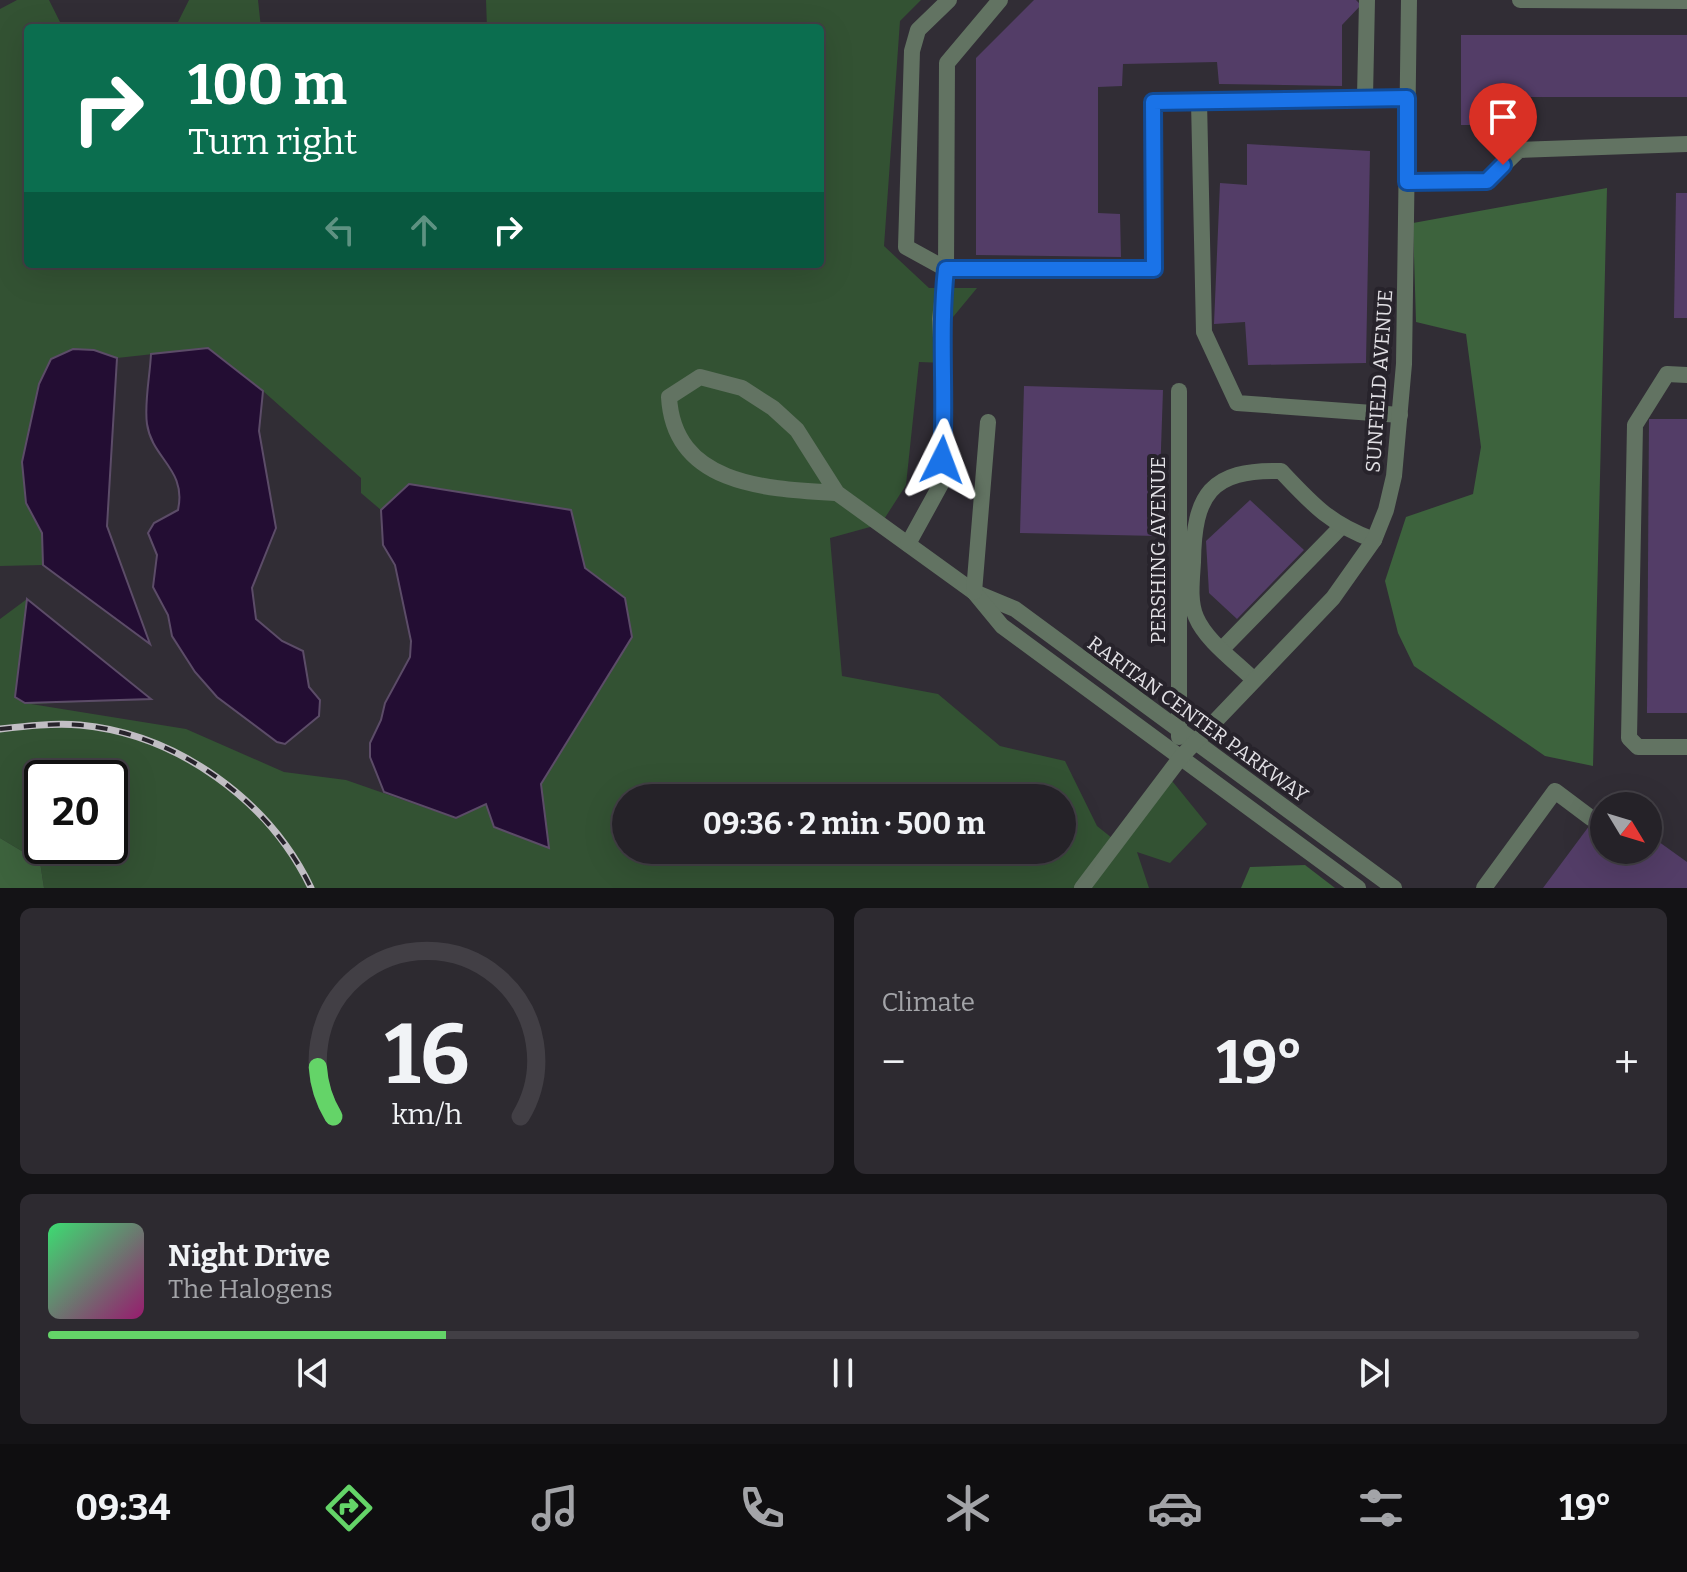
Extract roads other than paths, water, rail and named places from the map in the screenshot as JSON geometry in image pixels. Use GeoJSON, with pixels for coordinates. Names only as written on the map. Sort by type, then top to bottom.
{"type":"FeatureCollection","features":[{"type":"Feature","properties":{"kind":"street"},"geometry":{"type":"LineString","coordinates":[[949,0],[918,30],[912,51],[906,247],[946,269],[1154,269],[1153,102],[1407,98]]}},
{"type":"Feature","properties":{"kind":"street"},"geometry":{"type":"LineString","coordinates":[[908,544],[941,484],[945,412],[940,319],[946,269],[947,63],[1000,0]]}},
{"type":"Feature","properties":{"kind":"street"},"geometry":{"type":"LineString","coordinates":[[1365,97],[1367,0]]}},
{"type":"Feature","properties":{"kind":"street","name":"SUNFIELD AVENUE"},"geometry":{"type":"LineString","coordinates":[[1082,888],[1181,757],[1333,598],[1374,540],[1394,476],[1400,415],[1409,0]]}},
{"type":"Feature","properties":{"kind":"street"},"geometry":{"type":"LineString","coordinates":[[1520,0],[1687,1]]}},
{"type":"Feature","properties":{"kind":"street"},"geometry":{"type":"LineString","coordinates":[[1199,101],[1204,332],[1237,403],[1400,415]]}},
{"type":"Feature","properties":{"kind":"street"},"geometry":{"type":"LineString","coordinates":[[1407,182],[1487,181],[1519,150],[1687,144]]}},
{"type":"Feature","properties":{"kind":"street"},"geometry":{"type":"LineString","coordinates":[[1687,375],[1667,374],[1635,425],[1629,738],[1638,747],[1687,747]]}},
{"type":"Feature","properties":{"kind":"street"},"geometry":{"type":"LineString","coordinates":[[700,377],[742,388],[773,408],[797,430],[837,493],[749,485],[715,471],[682,444],[670,418],[669,397],[700,377]]}},
{"type":"Feature","properties":{"kind":"street","name":"PERSHING AVENUE"},"geometry":{"type":"LineString","coordinates":[[1179,391],[1178,729],[1181,757]]}},
{"type":"Feature","properties":{"kind":"street"},"geometry":{"type":"LineString","coordinates":[[974,592],[988,422]]}},
{"type":"Feature","properties":{"kind":"street"},"geometry":{"type":"LineString","coordinates":[[1254,680],[1197,619],[1192,601],[1193,526],[1202,498],[1220,480],[1255,470],[1281,471],[1323,516],[1340,528],[1374,540]]}},
{"type":"Feature","properties":{"kind":"street","name":"RARITAN CENTER PARKWAY"},"geometry":{"type":"LineString","coordinates":[[837,493],[974,592],[1015,609],[1394,888]]}},
{"type":"Feature","properties":{"kind":"street"},"geometry":{"type":"LineString","coordinates":[[1222,649],[1340,528]]}},
{"type":"Feature","properties":{"kind":"street","name":"RARITAN CENTER PARKWAY"},"geometry":{"type":"LineString","coordinates":[[974,592],[1002,626],[1358,888]]}},
{"type":"Feature","properties":{"kind":"street"},"geometry":{"type":"LineString","coordinates":[[1484,888],[1555,791],[1590,817]]}},
{"type":"Feature","properties":{"kind":"railway"},"geometry":{"type":"LineString","coordinates":[[0,729],[80,725],[116,731],[185,757],[245,800],[271,827],[293,856],[311,888]]}}]}
